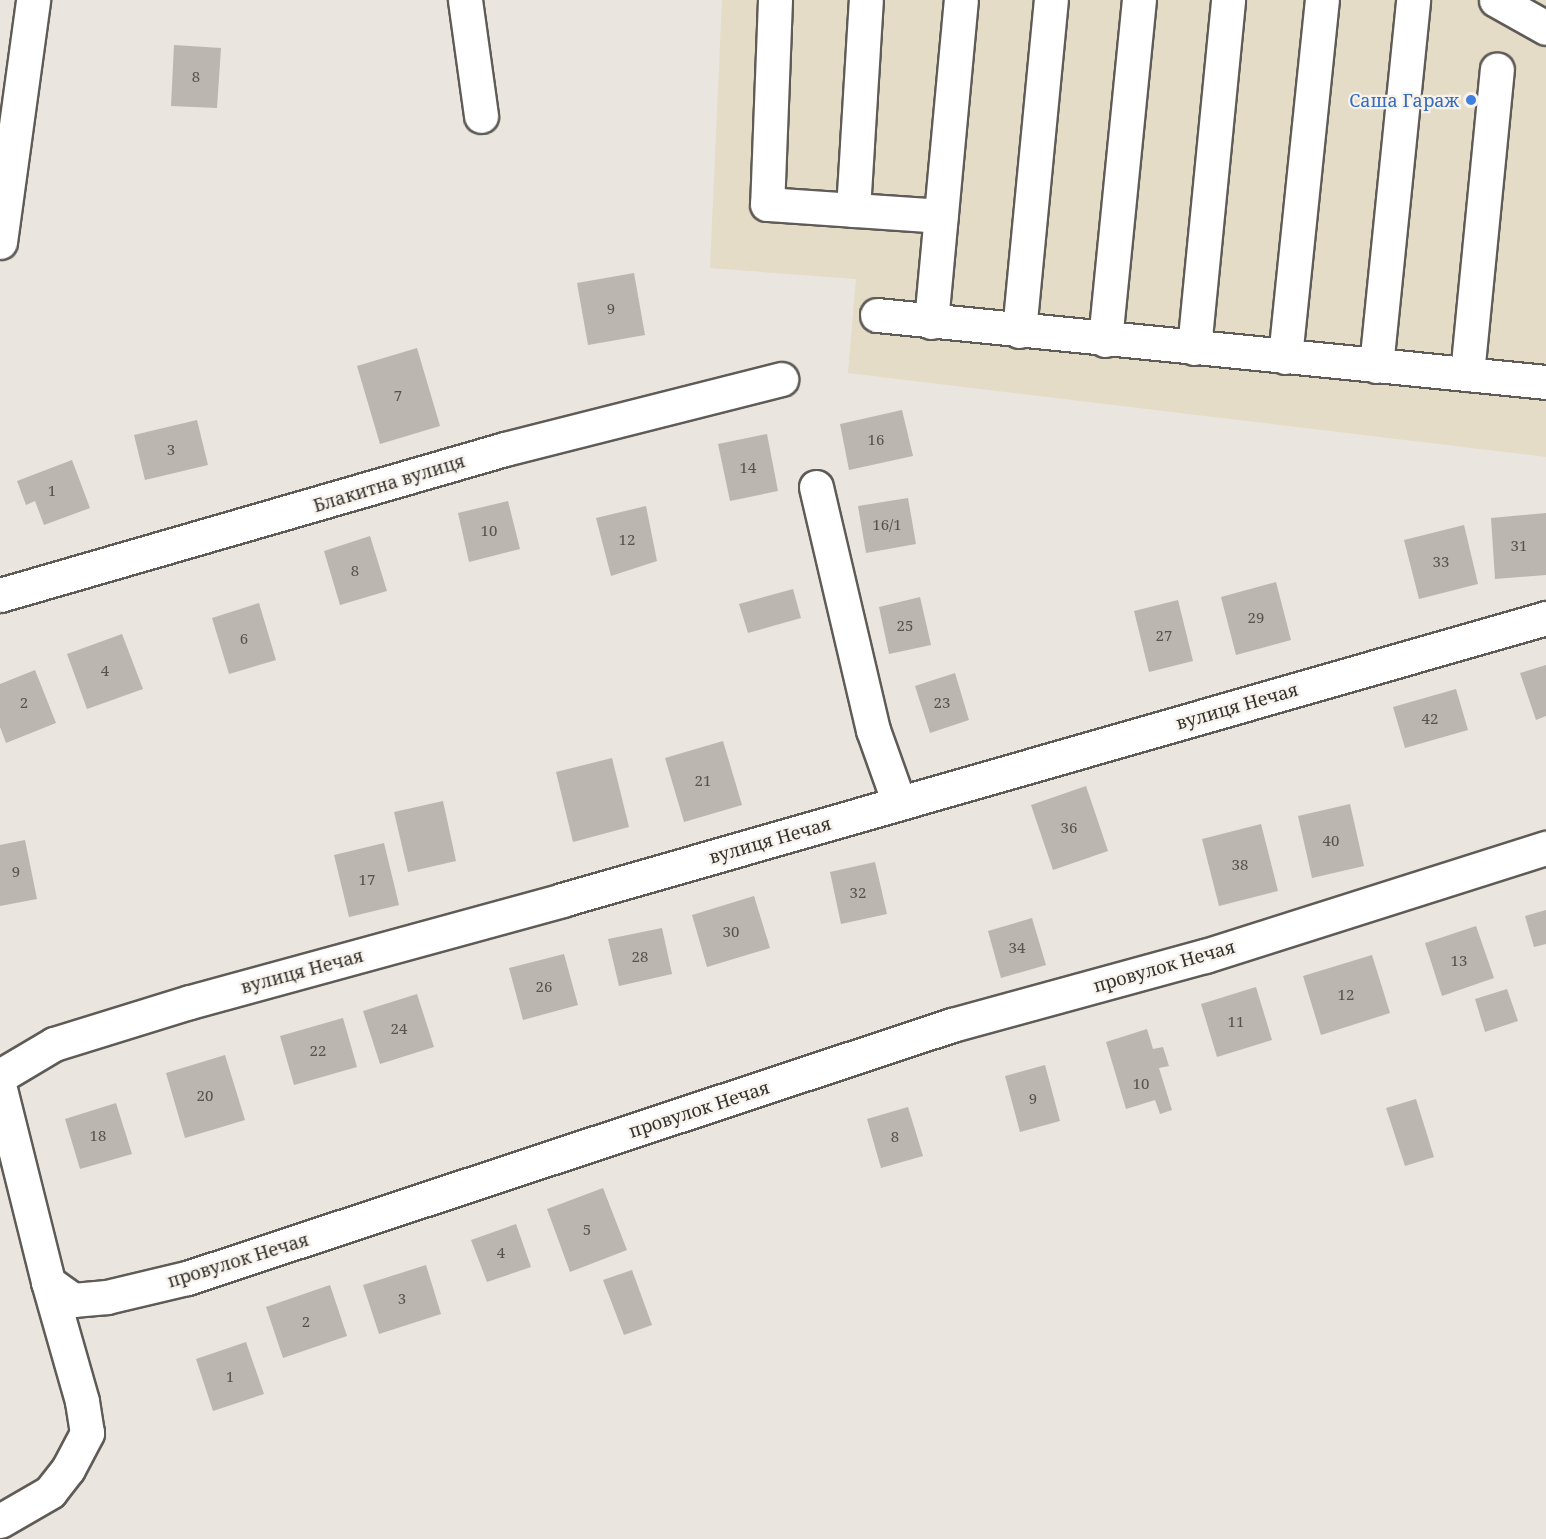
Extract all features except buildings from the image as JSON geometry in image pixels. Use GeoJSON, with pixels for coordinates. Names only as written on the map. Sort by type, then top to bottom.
{"type":"FeatureCollection","features":[{"type":"Feature","properties":{"kind":"street"},"geometry":{"type":"LineString","coordinates":[[0,242],[33,0]]}},
{"type":"Feature","properties":{"kind":"street"},"geometry":{"type":"LineString","coordinates":[[465,0],[481,116]]}},
{"type":"Feature","properties":{"kind":"street"},"geometry":{"type":"LineString","coordinates":[[775,0],[767,204],[941,216]]}},
{"type":"Feature","properties":{"kind":"street"},"geometry":{"type":"LineString","coordinates":[[853,210],[866,0]]}},
{"type":"Feature","properties":{"kind":"street"},"geometry":{"type":"LineString","coordinates":[[931,322],[961,0]]}},
{"type":"Feature","properties":{"kind":"street"},"geometry":{"type":"LineString","coordinates":[[1018,331],[1051,0]]}},
{"type":"Feature","properties":{"kind":"street"},"geometry":{"type":"LineString","coordinates":[[1105,340],[1139,0]]}},
{"type":"Feature","properties":{"kind":"street"},"geometry":{"type":"LineString","coordinates":[[1194,348],[1228,0]]}},
{"type":"Feature","properties":{"kind":"street"},"geometry":{"type":"LineString","coordinates":[[1285,357],[1322,0]]}},
{"type":"Feature","properties":{"kind":"street"},"geometry":{"type":"LineString","coordinates":[[1376,366],[1413,0]]}},
{"type":"Feature","properties":{"kind":"street"},"geometry":{"type":"LineString","coordinates":[[1496,0],[1546,28]]}},
{"type":"Feature","properties":{"kind":"street"},"geometry":{"type":"LineString","coordinates":[[1467,375],[1497,69]]}},
{"type":"Feature","properties":{"kind":"street"},"geometry":{"type":"LineString","coordinates":[[877,315],[1105,340],[1546,382]]}},
{"type":"Feature","properties":{"kind":"street","name":"Блакитна вулиця"},"geometry":{"type":"LineString","coordinates":[[0,595],[505,449],[781,379]]}},
{"type":"Feature","properties":{"kind":"street"},"geometry":{"type":"LineString","coordinates":[[816,487],[873,730],[899,803]]}},
{"type":"Feature","properties":{"kind":"street","name":"вулиця Нечая"},"geometry":{"type":"LineString","coordinates":[[0,1076],[54,1044],[190,1002],[1546,618]]}},
{"type":"Feature","properties":{"kind":"street","name":"провулок Нечая"},"geometry":{"type":"LineString","coordinates":[[48,1282],[73,1300],[107,1297],[187,1278],[952,1025],[1205,956],[1510,862],[1546,848]]}},
{"type":"Feature","properties":{"kind":"street"},"geometry":{"type":"LineString","coordinates":[[0,1089],[48,1282],[82,1401],[87,1433],[68,1469],[50,1492],[0,1521]]}},
{"type":"Feature","properties":{"kind":"shaded area"},"geometry":{"type":"Polygon","coordinates":[[[722,0],[1546,0],[1546,457],[848,373],[856,279],[710,268],[722,0]]]}},
{"type":"Feature","properties":{"kind":"place","name":"Саша Гараж"},"geometry":{"type":"Point","coordinates":[1471,100]}}]}
